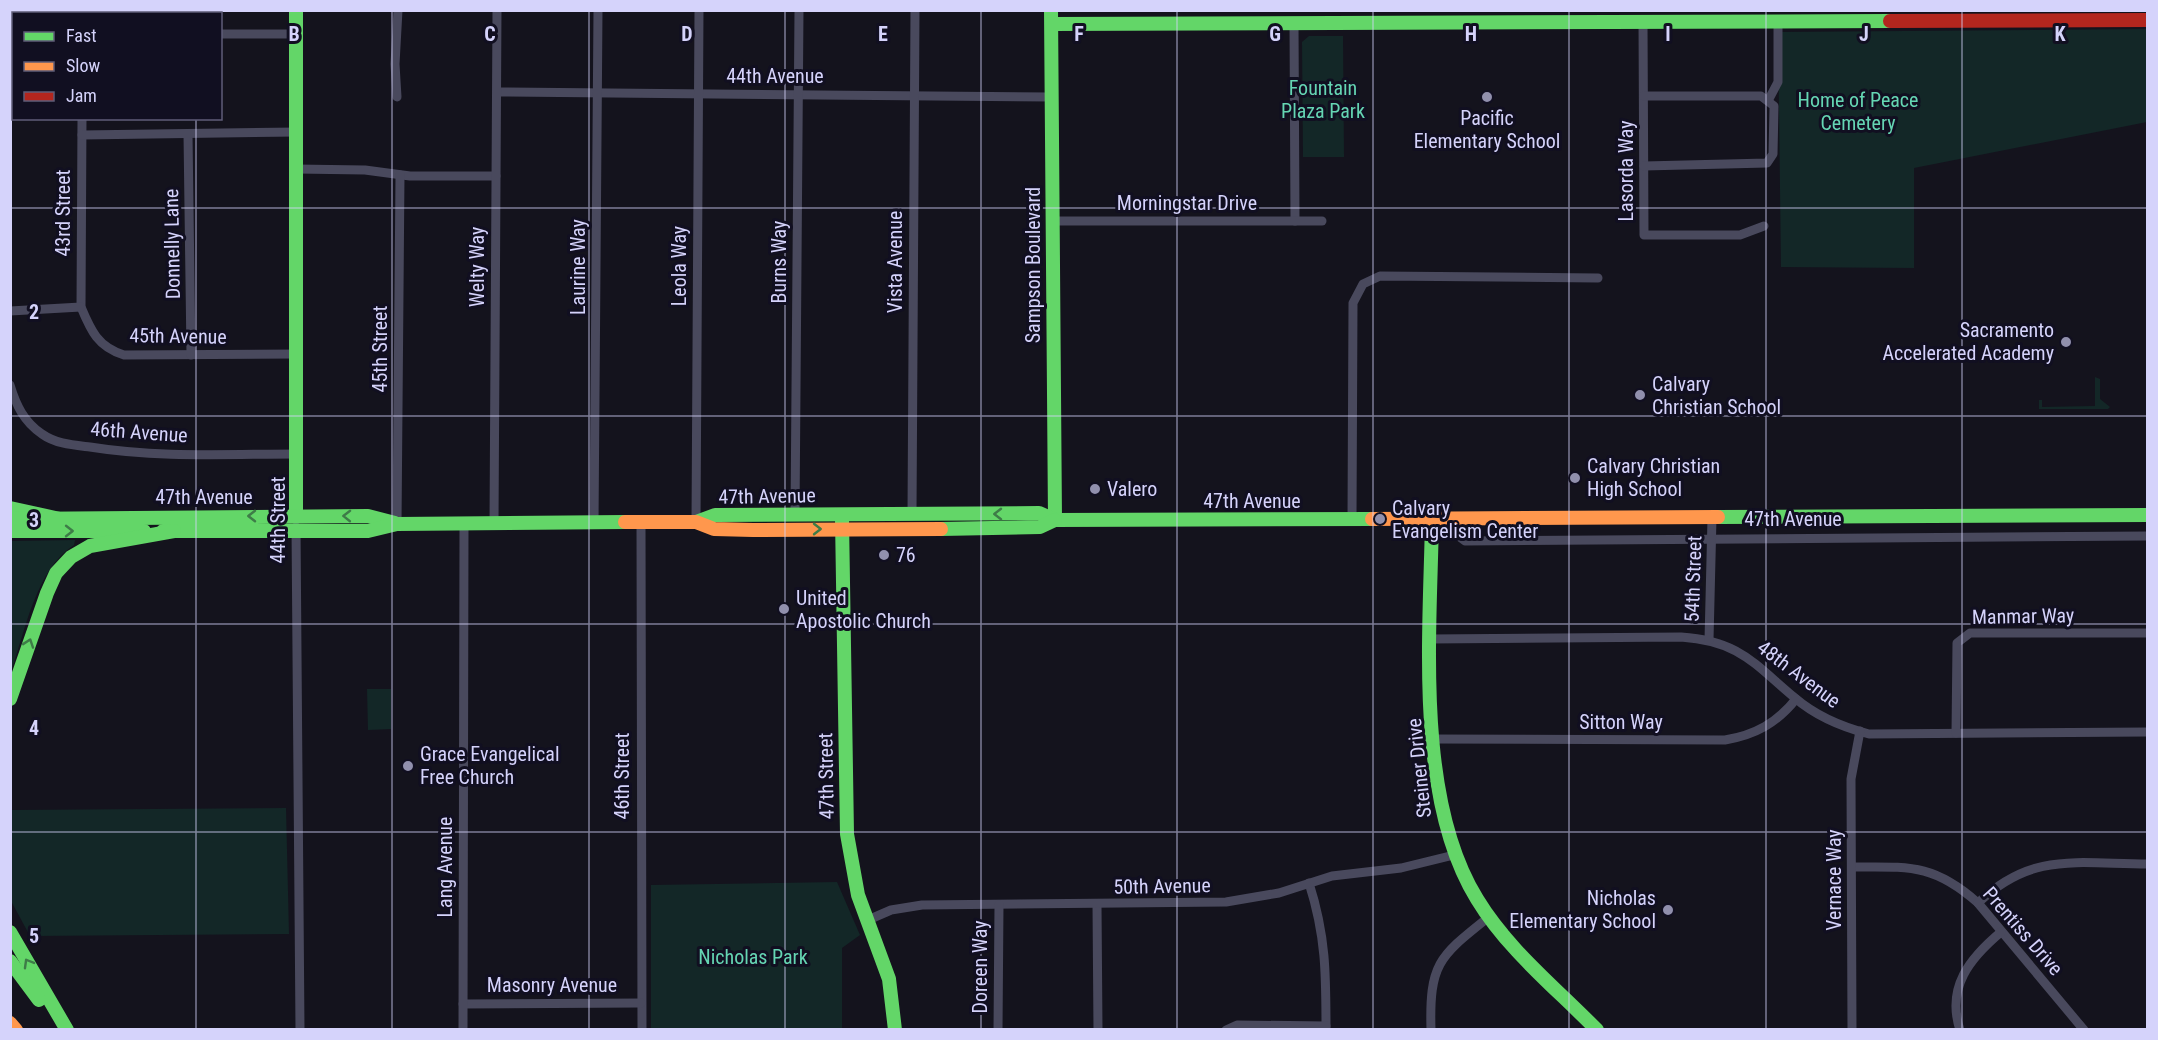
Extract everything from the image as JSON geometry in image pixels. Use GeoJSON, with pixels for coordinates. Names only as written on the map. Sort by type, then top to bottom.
{"type":"FeatureCollection","features":[{"type":"Feature","properties":{"kind":"main road","name":"44th Street"},"geometry":{"type":"LineString","coordinates":[[296,10],[296,516]]}},
{"type":"Feature","properties":{"kind":"main road"},"geometry":{"type":"LineString","coordinates":[[1051,17],[1294,24],[1477,16],[1643,21],[1721,16],[1778,22],[2148,20]]}},
{"type":"Feature","properties":{"kind":"main road","name":"Sampson Boulevard"},"geometry":{"type":"LineString","coordinates":[[1051,17],[1055,520]]}},
{"type":"Feature","properties":{"kind":"main road"},"geometry":{"type":"LineString","coordinates":[[10,508],[60,519]]}},
{"type":"Feature","properties":{"kind":"main road","name":"47th Avenue"},"geometry":{"type":"LineString","coordinates":[[10,531],[368,531],[397,524],[641,524],[696,522],[715,515],[842,514],[1039,513],[1055,520],[1450,520],[2148,515]]}},
{"type":"Feature","properties":{"kind":"main road","name":"47th Street"},"geometry":{"type":"LineString","coordinates":[[842,514],[847,834],[852,874],[889,979],[895,1029]]}},
{"type":"Feature","properties":{"kind":"main road"},"geometry":{"type":"LineString","coordinates":[[714,529],[735,522],[787,521],[795,515]]}},
{"type":"Feature","properties":{"kind":"main road","name":"47th Avenue"},"geometry":{"type":"LineString","coordinates":[[10,519],[368,516],[397,524]]}},
{"type":"Feature","properties":{"kind":"main road","name":"47th Avenue"},"geometry":{"type":"LineString","coordinates":[[696,522],[714,529],[842,529],[1040,527],[1055,520]]}},
{"type":"Feature","properties":{"kind":"main road","name":"Steiner Drive"},"geometry":{"type":"LineString","coordinates":[[1432,520],[1430,639],[1432,739],[1437,793],[1454,855],[1478,901],[1490,916],[1597,1029]]}},
{"type":"Feature","properties":{"kind":"main road"},"geometry":{"type":"LineString","coordinates":[[10,699],[47,593],[57,573],[71,557],[90,546],[174,531]]}},
{"type":"Feature","properties":{"kind":"main road"},"geometry":{"type":"LineString","coordinates":[[10,932],[67,1029]]}},
{"type":"Feature","properties":{"kind":"main road"},"geometry":{"type":"LineString","coordinates":[[10,961],[61,1029]]}},
{"type":"Feature","properties":{"kind":"main road"},"geometry":{"type":"LineString","coordinates":[[10,1023],[16,1029]]}},
{"type":"Feature","properties":{"kind":"street"},"geometry":{"type":"LineString","coordinates":[[397,97],[395,64],[398,10]]}},
{"type":"Feature","properties":{"kind":"street","name":"Welty Way"},"geometry":{"type":"LineString","coordinates":[[494,524],[498,10]]}},
{"type":"Feature","properties":{"kind":"street","name":"Laurine Way"},"geometry":{"type":"LineString","coordinates":[[594,524],[598,10]]}},
{"type":"Feature","properties":{"kind":"street","name":"Leola Way"},"geometry":{"type":"LineString","coordinates":[[696,522],[699,10]]}},
{"type":"Feature","properties":{"kind":"street","name":"Burns Way"},"geometry":{"type":"LineString","coordinates":[[795,515],[799,10]]}},
{"type":"Feature","properties":{"kind":"street","name":"Vista Avenue"},"geometry":{"type":"LineString","coordinates":[[912,514],[915,10]]}},
{"type":"Feature","properties":{"kind":"street","name":"Lasorda Way"},"geometry":{"type":"LineString","coordinates":[[1643,21],[1644,236],[1740,235],[1764,226]]}},
{"type":"Feature","properties":{"kind":"street"},"geometry":{"type":"LineString","coordinates":[[1769,99],[1778,82],[1778,22]]}},
{"type":"Feature","properties":{"kind":"street"},"geometry":{"type":"LineString","coordinates":[[1294,24],[1295,221]]}},
{"type":"Feature","properties":{"kind":"street"},"geometry":{"type":"LineString","coordinates":[[222,34],[296,34]]}},
{"type":"Feature","properties":{"kind":"street","name":"44th Avenue"},"geometry":{"type":"LineString","coordinates":[[497,92],[1052,97]]}},
{"type":"Feature","properties":{"kind":"street"},"geometry":{"type":"LineString","coordinates":[[1644,96],[1761,96],[1769,99],[1774,106],[1773,154],[1767,163],[1644,165]]}},
{"type":"Feature","properties":{"kind":"street","name":"43rd Street"},"geometry":{"type":"LineString","coordinates":[[81,307],[82,120]]}},
{"type":"Feature","properties":{"kind":"street"},"geometry":{"type":"LineString","coordinates":[[82,135],[297,132]]}},
{"type":"Feature","properties":{"kind":"street","name":"Donnelly Lane"},"geometry":{"type":"LineString","coordinates":[[188,134],[191,354]]}},
{"type":"Feature","properties":{"kind":"street"},"geometry":{"type":"LineString","coordinates":[[296,169],[364,170],[400,175],[496,177]]}},
{"type":"Feature","properties":{"kind":"street","name":"45th Street"},"geometry":{"type":"LineString","coordinates":[[397,524],[400,175]]}},
{"type":"Feature","properties":{"kind":"street","name":"Morningstar Drive"},"geometry":{"type":"LineString","coordinates":[[1052,221],[1322,221]]}},
{"type":"Feature","properties":{"kind":"street"},"geometry":{"type":"LineString","coordinates":[[1352,520],[1353,303],[1363,284],[1380,276],[1598,278]]}},
{"type":"Feature","properties":{"kind":"street"},"geometry":{"type":"LineString","coordinates":[[10,311],[81,307]]}},
{"type":"Feature","properties":{"kind":"street","name":"45th Avenue"},"geometry":{"type":"LineString","coordinates":[[81,307],[93,335],[115,352],[124,355],[297,354]]}},
{"type":"Feature","properties":{"kind":"street","name":"46th Avenue"},"geometry":{"type":"LineString","coordinates":[[10,385],[17,406],[28,422],[42,434],[60,443],[140,454],[297,454]]}},
{"type":"Feature","properties":{"kind":"street","name":"44th Street"},"geometry":{"type":"LineString","coordinates":[[296,516],[300,1029]]}},
{"type":"Feature","properties":{"kind":"street","name":"54th Street"},"geometry":{"type":"LineString","coordinates":[[1709,640],[1712,518]]}},
{"type":"Feature","properties":{"kind":"street","name":"47th Avenue"},"geometry":{"type":"LineString","coordinates":[[1450,520],[1457,535],[1465,540],[2148,536]]}},
{"type":"Feature","properties":{"kind":"street","name":"Lang Avenue"},"geometry":{"type":"LineString","coordinates":[[463,1029],[464,524]]}},
{"type":"Feature","properties":{"kind":"street","name":"46th Street"},"geometry":{"type":"LineString","coordinates":[[641,524],[642,1029]]}},
{"type":"Feature","properties":{"kind":"street","name":"Manmar Way"},"geometry":{"type":"LineString","coordinates":[[1956,733],[1957,643],[1963,636],[1970,633],[2148,633]]}},
{"type":"Feature","properties":{"kind":"street","name":"48th Avenue"},"geometry":{"type":"LineString","coordinates":[[1430,639],[1681,638],[1709,640],[1749,657],[1796,699],[1826,719],[1860,731],[1889,735],[2148,732]]}},
{"type":"Feature","properties":{"kind":"street","name":"Sitton Way"},"geometry":{"type":"LineString","coordinates":[[1432,739],[1725,740],[1766,727],[1779,718],[1796,699]]}},
{"type":"Feature","properties":{"kind":"street","name":"Vernace Way"},"geometry":{"type":"LineString","coordinates":[[1852,1029],[1851,778],[1860,731]]}},
{"type":"Feature","properties":{"kind":"street","name":"50th Avenue"},"geometry":{"type":"LineString","coordinates":[[868,920],[908,906],[1226,902],[1269,895],[1350,872],[1401,868],[1454,855]]}},
{"type":"Feature","properties":{"kind":"street"},"geometry":{"type":"LineString","coordinates":[[1978,903],[2008,878],[2036,867],[2148,864]]}},
{"type":"Feature","properties":{"kind":"street","name":"Prentiss Drive"},"geometry":{"type":"LineString","coordinates":[[1852,867],[1927,871],[1949,880],[1978,903],[2084,1029]]}},
{"type":"Feature","properties":{"kind":"street"},"geometry":{"type":"LineString","coordinates":[[1226,1029],[1238,1024],[1326,1028],[1325,952],[1318,912],[1309,883]]}},
{"type":"Feature","properties":{"kind":"street","name":"Doreen Way"},"geometry":{"type":"LineString","coordinates":[[998,1029],[999,905]]}},
{"type":"Feature","properties":{"kind":"street"},"geometry":{"type":"LineString","coordinates":[[1097,905],[1098,1029]]}},
{"type":"Feature","properties":{"kind":"street"},"geometry":{"type":"LineString","coordinates":[[1431,1029],[1431,988],[1441,961],[1453,946],[1490,916]]}},
{"type":"Feature","properties":{"kind":"street"},"geometry":{"type":"LineString","coordinates":[[1960,1029],[1956,1002],[1964,972],[1976,954],[2001,932]]}},
{"type":"Feature","properties":{"kind":"street","name":"Masonry Avenue"},"geometry":{"type":"LineString","coordinates":[[463,1004],[641,1003]]}},
{"type":"Feature","properties":{"kind":"green space","name":"Home of Peace Cemetery"},"geometry":{"type":"Polygon","coordinates":[[[2147,29],[2147,122],[1914,168],[1914,268],[1781,267],[1778,32],[2147,29]]]}},
{"type":"Feature","properties":{"kind":"green space","name":"Fountain Plaza Park"},"geometry":{"type":"Polygon","coordinates":[[[1309,36],[1343,36],[1344,157],[1303,157],[1302,42],[1309,36]]]}},
{"type":"Feature","properties":{"kind":"green space"},"geometry":{"type":"Polygon","coordinates":[[[2095,377],[2100,379],[2100,399],[2110,407],[2108,409],[2039,409],[2039,400],[2042,400],[2042,407],[2095,406],[2095,377]]]}},
{"type":"Feature","properties":{"kind":"green space"},"geometry":{"type":"Polygon","coordinates":[[[75,540],[74,545],[50,569],[41,585],[27,620],[11,672],[11,541],[75,540]]]}},
{"type":"Feature","properties":{"kind":"green space"},"geometry":{"type":"Polygon","coordinates":[[[367,689],[391,689],[391,729],[368,730],[367,689]]]}},
{"type":"Feature","properties":{"kind":"green space"},"geometry":{"type":"Polygon","coordinates":[[[286,808],[289,934],[30,936],[11,901],[11,810],[286,808]]]}},
{"type":"Feature","properties":{"kind":"green space","name":"Nicholas Park"},"geometry":{"type":"Polygon","coordinates":[[[837,882],[860,935],[842,948],[842,1029],[651,1029],[651,885],[837,882]]]}},
{"type":"Feature","properties":{"kind":"traffic: fast"},"geometry":{"type":"LineString","coordinates":[[296,10],[296,516]]}},
{"type":"Feature","properties":{"kind":"traffic: fast"},"geometry":{"type":"LineString","coordinates":[[1051,10],[1055,520]]}},
{"type":"Feature","properties":{"kind":"traffic: fast"},"geometry":{"type":"LineString","coordinates":[[1052,24],[1890,21]]}},
{"type":"Feature","properties":{"kind":"traffic: fast"},"geometry":{"type":"LineString","coordinates":[[10,508],[60,519]]}},
{"type":"Feature","properties":{"kind":"traffic: fast"},"geometry":{"type":"LineString","coordinates":[[696,522],[715,515],[1039,513],[1055,520],[1372,519]]}},
{"type":"Feature","properties":{"kind":"traffic: fast"},"geometry":{"type":"LineString","coordinates":[[1718,517],[2148,515]]}},
{"type":"Feature","properties":{"kind":"traffic: fast"},"geometry":{"type":"LineString","coordinates":[[10,519],[368,516],[395,523]]}},
{"type":"Feature","properties":{"kind":"traffic: fast"},"geometry":{"type":"LineString","coordinates":[[842,519],[847,834],[858,895],[889,979],[895,1030]]}},
{"type":"Feature","properties":{"kind":"traffic: fast"},"geometry":{"type":"LineString","coordinates":[[941,529],[1040,527],[1055,520]]}},
{"type":"Feature","properties":{"kind":"traffic: fast"},"geometry":{"type":"LineString","coordinates":[[1432,520],[1429,614],[1430,715],[1435,765],[1444,814],[1457,859],[1489,918],[1533,968],[1597,1030]]}},
{"type":"Feature","properties":{"kind":"traffic: fast"},"geometry":{"type":"LineString","coordinates":[[163,531],[368,531],[397,524],[625,522]]}},
{"type":"Feature","properties":{"kind":"traffic: fast"},"geometry":{"type":"LineString","coordinates":[[10,531],[144,531]]}},
{"type":"Feature","properties":{"kind":"traffic: fast"},"geometry":{"type":"LineString","coordinates":[[10,699],[47,593],[56,573],[71,557],[90,546],[174,531]]}},
{"type":"Feature","properties":{"kind":"traffic: fast"},"geometry":{"type":"LineString","coordinates":[[10,932],[67,1030]]}},
{"type":"Feature","properties":{"kind":"traffic: fast"},"geometry":{"type":"LineString","coordinates":[[10,961],[39,1000]]}},
{"type":"Feature","properties":{"kind":"traffic: slow"},"geometry":{"type":"LineString","coordinates":[[1372,519],[1718,517]]}},
{"type":"Feature","properties":{"kind":"traffic: slow"},"geometry":{"type":"LineString","coordinates":[[625,522],[696,522],[714,529],[753,530],[941,529]]}},
{"type":"Feature","properties":{"kind":"traffic: slow"},"geometry":{"type":"LineString","coordinates":[[10,1023],[16,1030]]}},
{"type":"Feature","properties":{"kind":"traffic: jam"},"geometry":{"type":"LineString","coordinates":[[1890,21],[2148,20]]}},
{"type":"Feature","properties":{"kind":"place","name":"Pacific Elementary School"},"geometry":{"type":"Point","coordinates":[1487,97]}},
{"type":"Feature","properties":{"kind":"place","name":"Sacramento Accelerated Academy"},"geometry":{"type":"Point","coordinates":[2066,342]}},
{"type":"Feature","properties":{"kind":"place","name":"Calvary Christian School"},"geometry":{"type":"Point","coordinates":[1640,395]}},
{"type":"Feature","properties":{"kind":"place","name":"Calvary Christian High School"},"geometry":{"type":"Point","coordinates":[1575,478]}},
{"type":"Feature","properties":{"kind":"place","name":"Valero"},"geometry":{"type":"Point","coordinates":[1095,489]}},
{"type":"Feature","properties":{"kind":"place","name":"Calvary Evangelism Center"},"geometry":{"type":"Point","coordinates":[1380,519]}},
{"type":"Feature","properties":{"kind":"place","name":"76"},"geometry":{"type":"Point","coordinates":[884,555]}},
{"type":"Feature","properties":{"kind":"place","name":"United Apostolic Church"},"geometry":{"type":"Point","coordinates":[784,609]}},
{"type":"Feature","properties":{"kind":"place","name":"Grace Evangelical Free Church"},"geometry":{"type":"Point","coordinates":[408,766]}},
{"type":"Feature","properties":{"kind":"place","name":"Nicholas Elementary School"},"geometry":{"type":"Point","coordinates":[1668,910]}}]}
